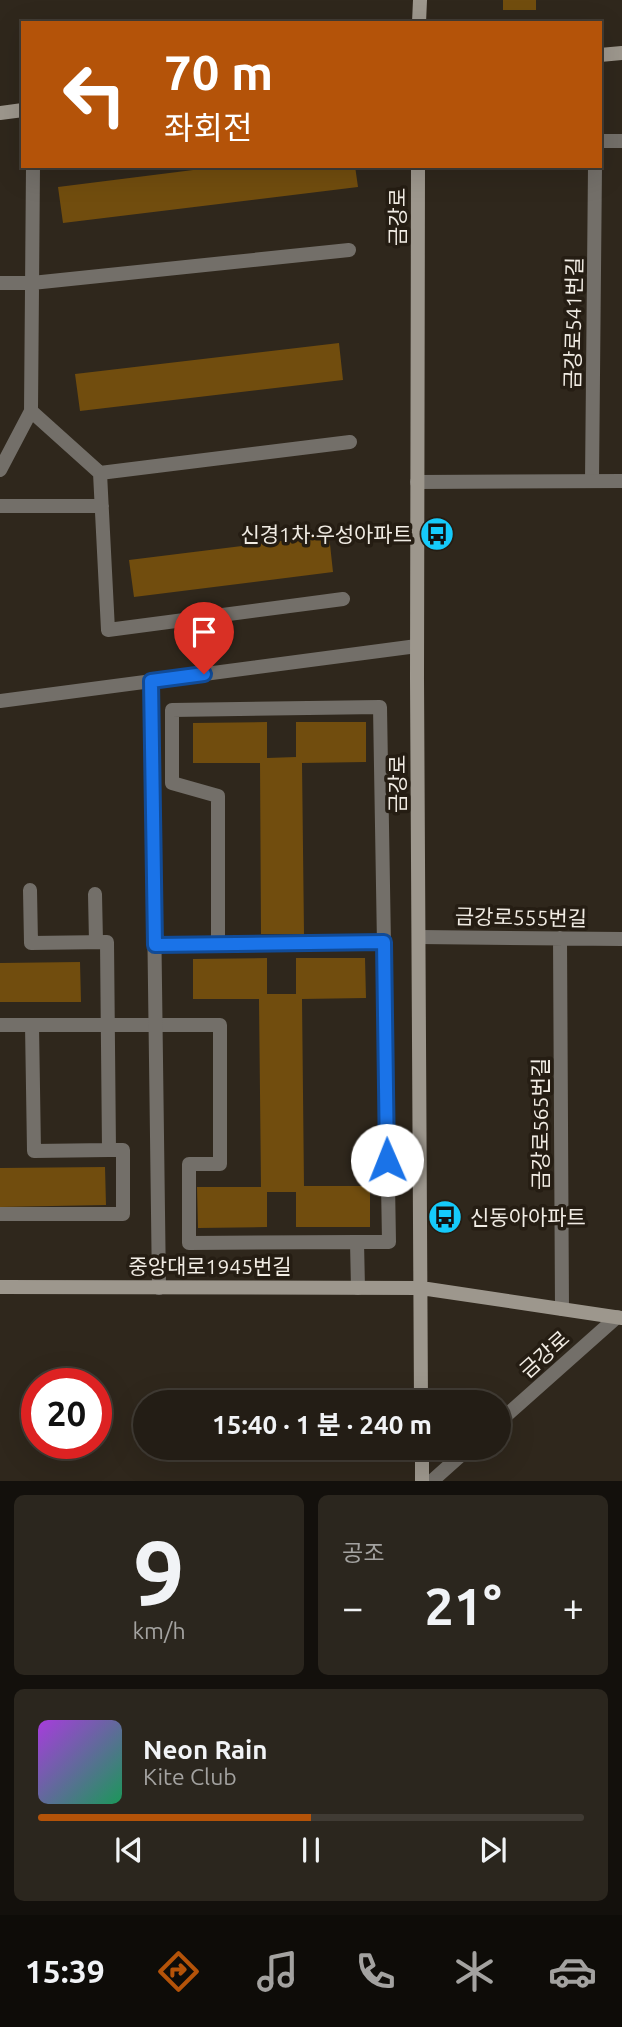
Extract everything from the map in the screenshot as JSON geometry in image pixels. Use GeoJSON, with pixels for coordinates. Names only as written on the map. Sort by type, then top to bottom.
{"type":"FeatureCollection","features":[{"type":"Feature","properties":{"kind":"street"},"geometry":{"type":"LineString","coordinates":[[419,21],[420,0]]}},
{"type":"Feature","properties":{"kind":"street"},"geometry":{"type":"LineString","coordinates":[[602,55],[622,53]]}},
{"type":"Feature","properties":{"kind":"street"},"geometry":{"type":"LineString","coordinates":[[0,113],[21,110]]}},
{"type":"Feature","properties":{"kind":"street"},"geometry":{"type":"LineString","coordinates":[[602,141],[622,141]]}},
{"type":"Feature","properties":{"kind":"street"},"geometry":{"type":"LineString","coordinates":[[0,470],[31,411],[33,168]]}},
{"type":"Feature","properties":{"kind":"street","name":"금강로"},"geometry":{"type":"LineString","coordinates":[[418,168],[417,646],[421,1390]]}},
{"type":"Feature","properties":{"kind":"street","name":"금강로541번길"},"geometry":{"type":"LineString","coordinates":[[592,481],[595,168]]}},
{"type":"Feature","properties":{"kind":"street"},"geometry":{"type":"LineString","coordinates":[[0,283],[32,283],[348,250]]}},
{"type":"Feature","properties":{"kind":"street"},"geometry":{"type":"LineString","coordinates":[[31,411],[100,473],[108,630],[343,599]]}},
{"type":"Feature","properties":{"kind":"street"},"geometry":{"type":"LineString","coordinates":[[100,473],[350,442]]}},
{"type":"Feature","properties":{"kind":"street"},"geometry":{"type":"LineString","coordinates":[[417,482],[622,481]]}},
{"type":"Feature","properties":{"kind":"street"},"geometry":{"type":"LineString","coordinates":[[0,506],[102,506]]}},
{"type":"Feature","properties":{"kind":"street"},"geometry":{"type":"LineString","coordinates":[[0,701],[417,646]]}},
{"type":"Feature","properties":{"kind":"street"},"geometry":{"type":"LineString","coordinates":[[151,681],[159,1287]]}},
{"type":"Feature","properties":{"kind":"street"},"geometry":{"type":"LineString","coordinates":[[0,1026],[220,1025],[220,1164],[189,1164],[189,1243],[388,1242],[380,706],[172,710],[172,783],[218,796],[218,944]]}},
{"type":"Feature","properties":{"kind":"street"},"geometry":{"type":"LineString","coordinates":[[30,890],[31,943],[107,942],[109,1150]]}},
{"type":"Feature","properties":{"kind":"street"},"geometry":{"type":"LineString","coordinates":[[95,894],[96,942]]}},
{"type":"Feature","properties":{"kind":"street","name":"금강로555번길"},"geometry":{"type":"LineString","coordinates":[[419,937],[622,939]]}},
{"type":"Feature","properties":{"kind":"street","name":"금강로565번길"},"geometry":{"type":"LineString","coordinates":[[560,939],[562,1309]]}},
{"type":"Feature","properties":{"kind":"street"},"geometry":{"type":"LineString","coordinates":[[155,945],[384,942]]}},
{"type":"Feature","properties":{"kind":"street"},"geometry":{"type":"LineString","coordinates":[[0,1214],[123,1214],[123,1150],[34,1151],[32,1026]]}},
{"type":"Feature","properties":{"kind":"street"},"geometry":{"type":"LineString","coordinates":[[357,1242],[358,1287]]}},
{"type":"Feature","properties":{"kind":"street","name":"중앙대로1945번길"},"geometry":{"type":"LineString","coordinates":[[0,1287],[421,1287]]}},
{"type":"Feature","properties":{"kind":"street"},"geometry":{"type":"LineString","coordinates":[[421,1287],[620,1317]]}},
{"type":"Feature","properties":{"kind":"street","name":"금강로"},"geometry":{"type":"LineString","coordinates":[[511,1412],[620,1317]]}},
{"type":"Feature","properties":{"kind":"street"},"geometry":{"type":"LineString","coordinates":[[422,1460],[422,1481]]}},
{"type":"Feature","properties":{"kind":"street"},"geometry":{"type":"LineString","coordinates":[[432,1481],[455,1460]]}},
{"type":"Feature","properties":{"kind":"building"},"geometry":{"type":"Polygon","coordinates":[[[503,0],[536,0],[536,10],[503,10],[503,0]]]}},
{"type":"Feature","properties":{"kind":"building"},"geometry":{"type":"Polygon","coordinates":[[[209,168],[355,168],[358,187],[63,223],[58,187],[209,168]]]}},
{"type":"Feature","properties":{"kind":"building"},"geometry":{"type":"Polygon","coordinates":[[[339,343],[343,380],[80,411],[75,374],[339,343]]]}},
{"type":"Feature","properties":{"kind":"building"},"geometry":{"type":"Polygon","coordinates":[[[329,535],[333,572],[134,597],[129,560],[329,535]]]}},
{"type":"Feature","properties":{"kind":"building"},"geometry":{"type":"Polygon","coordinates":[[[267,722],[267,758],[296,757],[296,722],[366,722],[366,762],[302,763],[304,934],[261,934],[260,763],[193,763],[193,723],[267,722]]]}},
{"type":"Feature","properties":{"kind":"building"},"geometry":{"type":"Polygon","coordinates":[[[267,958],[267,994],[296,994],[296,958],[365,958],[366,998],[302,999],[304,1186],[370,1186],[370,1227],[296,1227],[296,1192],[267,1192],[267,1227],[198,1228],[197,1187],[261,1187],[259,999],[193,999],[193,959],[267,958]]]}},
{"type":"Feature","properties":{"kind":"building"},"geometry":{"type":"Polygon","coordinates":[[[80,962],[81,1002],[0,1002],[0,963],[80,962]]]}},
{"type":"Feature","properties":{"kind":"building"},"geometry":{"type":"Polygon","coordinates":[[[105,1167],[106,1205],[0,1207],[0,1168],[105,1167]]]}},
{"type":"Feature","properties":{"kind":"place","name":"신경1차·우성아파트"},"geometry":{"type":"Point","coordinates":[437,534]}},
{"type":"Feature","properties":{"kind":"place","name":"신동아아파트"},"geometry":{"type":"Point","coordinates":[445,1217]}},
{"type":"Feature","properties":{"kind":"route"},"geometry":{"type":"LineString","coordinates":[[204,674],[151,681],[155,945],[384,942],[387,1160]]}}]}
